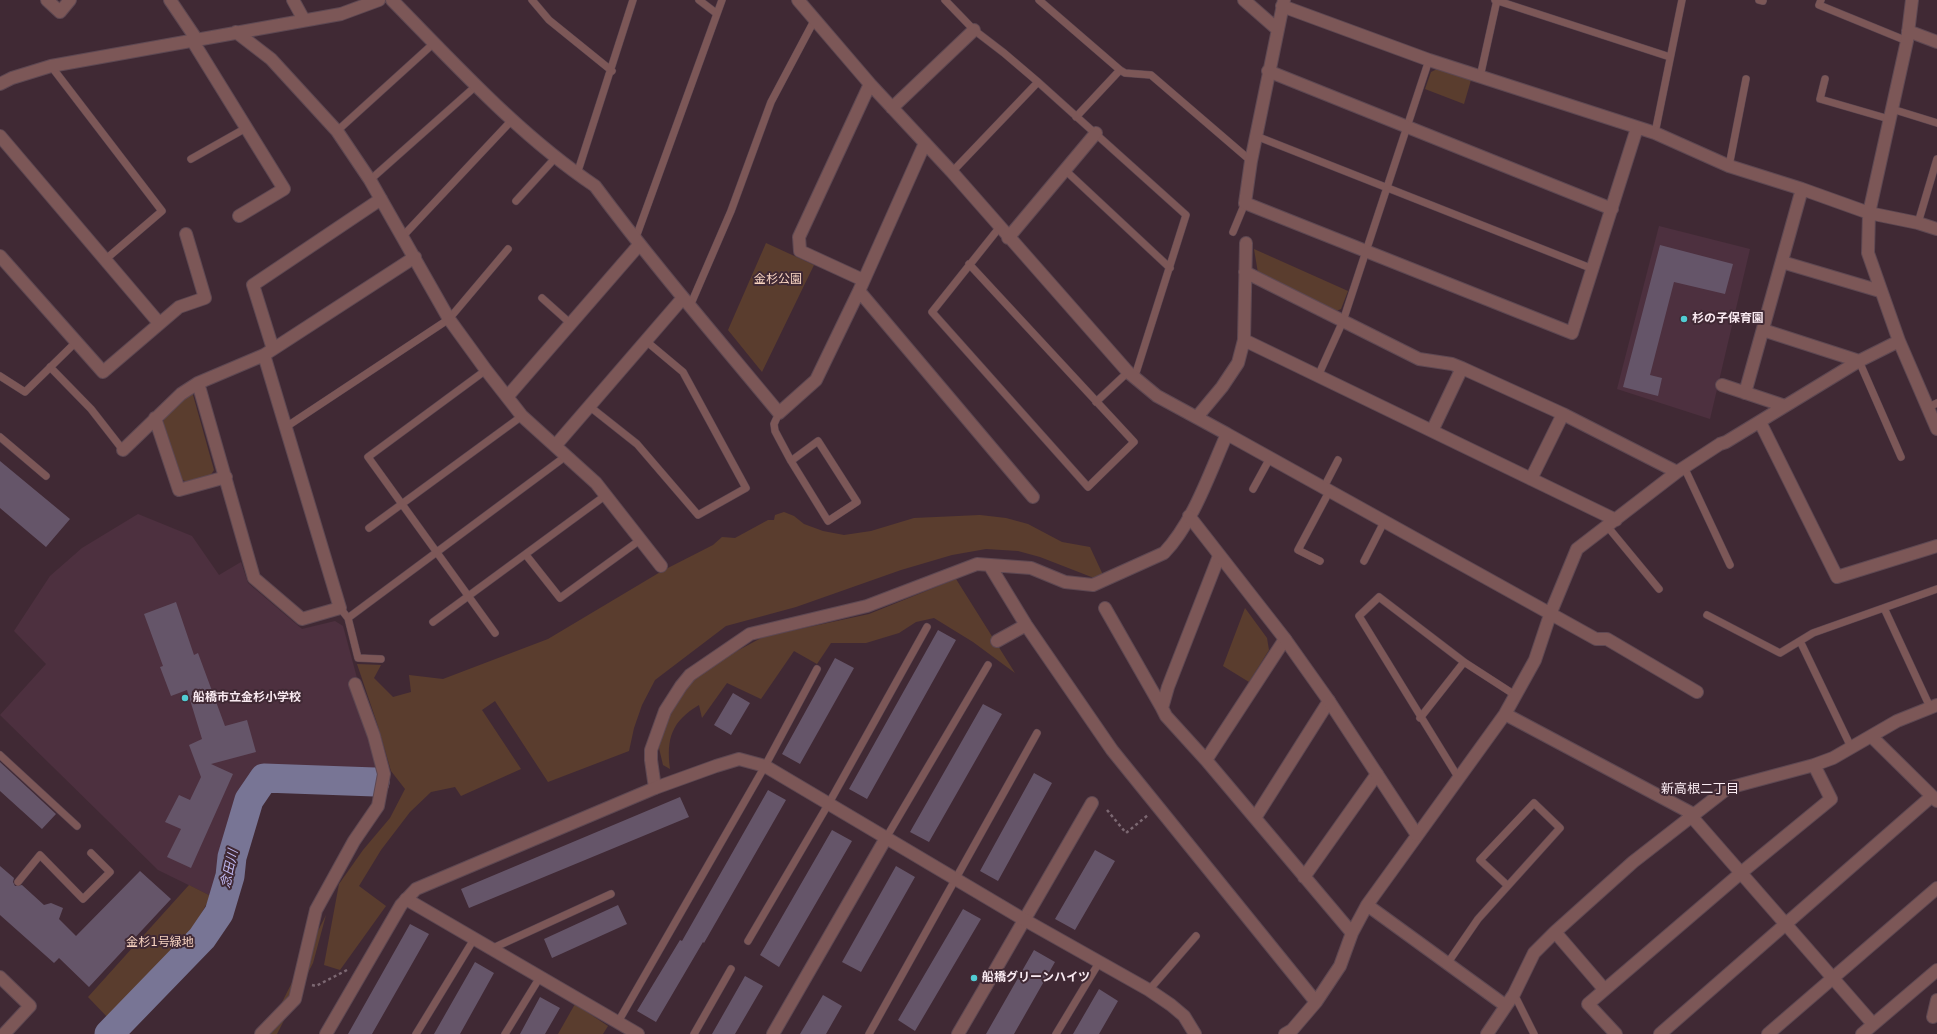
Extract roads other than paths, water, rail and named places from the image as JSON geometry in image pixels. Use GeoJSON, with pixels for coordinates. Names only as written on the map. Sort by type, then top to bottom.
{"type":"FeatureCollection","features":[{"type":"Feature","properties":{"kind":"street"},"geometry":{"type":"LineString","coordinates":[[47,0],[60,12],[70,0]]}},
{"type":"Feature","properties":{"kind":"street"},"geometry":{"type":"LineString","coordinates":[[170,0],[284,189],[238,216]]}},
{"type":"Feature","properties":{"kind":"street"},"geometry":{"type":"LineString","coordinates":[[293,0],[304,20]]}},
{"type":"Feature","properties":{"kind":"street"},"geometry":{"type":"LineString","coordinates":[[0,84],[12,78],[50,66],[341,14],[379,0]]}},
{"type":"Feature","properties":{"kind":"street"},"geometry":{"type":"LineString","coordinates":[[392,0],[512,120],[577,174],[595,186],[637,242],[779,413],[816,380],[861,286],[925,143]]}},
{"type":"Feature","properties":{"kind":"street"},"geometry":{"type":"LineString","coordinates":[[798,0],[870,84],[952,172],[999,228],[1131,375],[1157,396],[1385,520],[1551,612],[1596,639],[1607,639],[1697,692]]}},
{"type":"Feature","properties":{"kind":"street"},"geometry":{"type":"LineString","coordinates":[[1244,0],[1277,28]]}},
{"type":"Feature","properties":{"kind":"street"},"geometry":{"type":"LineString","coordinates":[[1912,0],[1908,36],[1869,213],[1868,253],[1880,291],[1899,341],[1932,406],[1937,429]]}},
{"type":"Feature","properties":{"kind":"street"},"geometry":{"type":"LineString","coordinates":[[1637,128],[1572,333],[1245,203],[1251,161],[1268,71],[1283,3],[1429,60],[1655,133],[1729,166],[1802,189],[1869,213],[1918,223],[1937,229]]}},
{"type":"Feature","properties":{"kind":"street"},"geometry":{"type":"LineString","coordinates":[[892,108],[974,30]]}},
{"type":"Feature","properties":{"kind":"street"},"geometry":{"type":"LineString","coordinates":[[236,32],[271,59],[337,131],[370,180],[449,318],[486,370],[522,416],[596,483],[661,566]]}},
{"type":"Feature","properties":{"kind":"street"},"geometry":{"type":"LineString","coordinates":[[1908,36],[1937,42]]}},
{"type":"Feature","properties":{"kind":"street"},"geometry":{"type":"LineString","coordinates":[[1268,71],[1612,209]]}},
{"type":"Feature","properties":{"kind":"street"},"geometry":{"type":"LineString","coordinates":[[870,84],[799,237],[800,250],[861,286],[1033,497]]}},
{"type":"Feature","properties":{"kind":"street"},"geometry":{"type":"LineString","coordinates":[[1008,238],[1096,133]]}},
{"type":"Feature","properties":{"kind":"street"},"geometry":{"type":"LineString","coordinates":[[0,136],[159,323]]}},
{"type":"Feature","properties":{"kind":"street"},"geometry":{"type":"LineString","coordinates":[[1745,393],[1802,189]]}},
{"type":"Feature","properties":{"kind":"street"},"geometry":{"type":"LineString","coordinates":[[198,383],[254,578],[302,619],[344,613],[286,427],[253,285],[381,199]]}},
{"type":"Feature","properties":{"kind":"street"},"geometry":{"type":"LineString","coordinates":[[0,256],[103,372],[179,306],[205,298],[186,234]]}},
{"type":"Feature","properties":{"kind":"street"},"geometry":{"type":"LineString","coordinates":[[507,398],[571,324],[637,242]]}},
{"type":"Feature","properties":{"kind":"street"},"geometry":{"type":"LineString","coordinates":[[1197,417],[1222,387],[1238,363],[1244,340],[1246,243]]}},
{"type":"Feature","properties":{"kind":"street"},"geometry":{"type":"LineString","coordinates":[[123,450],[180,394],[198,383],[269,352],[415,257]]}},
{"type":"Feature","properties":{"kind":"street"},"geometry":{"type":"LineString","coordinates":[[1782,262],[1880,291]]}},
{"type":"Feature","properties":{"kind":"street"},"geometry":{"type":"LineString","coordinates":[[1245,272],[1344,320],[1419,359],[1452,364],[1462,368],[1681,470]]}},
{"type":"Feature","properties":{"kind":"street"},"geometry":{"type":"LineString","coordinates":[[554,446],[646,341],[686,302]]}},
{"type":"Feature","properties":{"kind":"street"},"geometry":{"type":"LineString","coordinates":[[1763,330],[1859,361]]}},
{"type":"Feature","properties":{"kind":"street"},"geometry":{"type":"LineString","coordinates":[[1244,340],[1531,480],[1612,523]]}},
{"type":"Feature","properties":{"kind":"street"},"geometry":{"type":"LineString","coordinates":[[1285,1034],[1292,1030],[1316,1002],[1340,966],[1352,933],[1367,905],[1458,777],[1505,714],[1535,660],[1551,612],[1577,549],[1681,470],[1859,361],[1899,341]]}},
{"type":"Feature","properties":{"kind":"street"},"geometry":{"type":"LineString","coordinates":[[1432,431],[1462,368]]}},
{"type":"Feature","properties":{"kind":"street"},"geometry":{"type":"LineString","coordinates":[[1722,385],[1785,406]]}},
{"type":"Feature","properties":{"kind":"street"},"geometry":{"type":"LineString","coordinates":[[1531,480],[1563,414]]}},
{"type":"Feature","properties":{"kind":"street"},"geometry":{"type":"LineString","coordinates":[[155,418],[179,490],[226,477]]}},
{"type":"Feature","properties":{"kind":"street"},"geometry":{"type":"LineString","coordinates":[[1760,422],[1837,577],[1937,546]]}},
{"type":"Feature","properties":{"kind":"street"},"geometry":{"type":"LineString","coordinates":[[655,788],[651,750],[665,711],[690,675],[750,634],[867,606],[977,564],[1032,568],[1064,582],[1093,585],[1164,553],[1171,545],[1189,516],[1227,434]]}},
{"type":"Feature","properties":{"kind":"street"},"geometry":{"type":"LineString","coordinates":[[1189,516],[1285,639],[1329,701],[1417,835]]}},
{"type":"Feature","properties":{"kind":"street"},"geometry":{"type":"LineString","coordinates":[[1162,708],[1168,687],[1219,556]]}},
{"type":"Feature","properties":{"kind":"street"},"geometry":{"type":"LineString","coordinates":[[990,566],[1026,625],[1112,750],[1316,1002]]}},
{"type":"Feature","properties":{"kind":"street"},"geometry":{"type":"LineString","coordinates":[[1105,608],[1166,716],[1206,760],[1352,933]]}},
{"type":"Feature","properties":{"kind":"street"},"geometry":{"type":"LineString","coordinates":[[997,641],[1026,625]]}},
{"type":"Feature","properties":{"kind":"street"},"geometry":{"type":"LineString","coordinates":[[1206,760],[1285,639]]}},
{"type":"Feature","properties":{"kind":"street"},"geometry":{"type":"LineString","coordinates":[[261,1034],[295,998],[316,910],[354,841],[378,806],[380,800],[384,774],[374,736],[355,684]]}},
{"type":"Feature","properties":{"kind":"street"},"geometry":{"type":"LineString","coordinates":[[1255,818],[1329,701]]}},
{"type":"Feature","properties":{"kind":"street"},"geometry":{"type":"LineString","coordinates":[[1487,1034],[1514,994],[1534,953],[1555,932],[1633,862],[1728,788],[1814,765],[1832,758],[1897,721],[1934,706]]}},
{"type":"Feature","properties":{"kind":"street"},"geometry":{"type":"LineString","coordinates":[[1505,714],[1694,816],[1873,1024]]}},
{"type":"Feature","properties":{"kind":"street"},"geometry":{"type":"LineString","coordinates":[[1660,1034],[1935,799],[1871,736]]}},
{"type":"Feature","properties":{"kind":"street"},"geometry":{"type":"LineString","coordinates":[[326,1034],[406,899],[416,889],[655,788],[716,766],[739,760],[765,766],[1023,919],[1100,961],[1149,990],[1171,1004],[1184,1016],[1195,1034]]}},
{"type":"Feature","properties":{"kind":"street"},"geometry":{"type":"LineString","coordinates":[[1616,1034],[1588,1004],[1742,872],[1831,799],[1814,765]]}},
{"type":"Feature","properties":{"kind":"street"},"geometry":{"type":"LineString","coordinates":[[1304,877],[1377,774]]}},
{"type":"Feature","properties":{"kind":"street"},"geometry":{"type":"LineString","coordinates":[[958,1034],[1023,919],[1092,803]]}},
{"type":"Feature","properties":{"kind":"street"},"geometry":{"type":"LineString","coordinates":[[773,1034],[886,838]]}},
{"type":"Feature","properties":{"kind":"street"},"geometry":{"type":"LineString","coordinates":[[1768,1034],[1937,888]]}},
{"type":"Feature","properties":{"kind":"street"},"geometry":{"type":"LineString","coordinates":[[406,899],[638,1034]]}},
{"type":"Feature","properties":{"kind":"street"},"geometry":{"type":"LineString","coordinates":[[1367,905],[1506,1006]]}},
{"type":"Feature","properties":{"kind":"street"},"geometry":{"type":"LineString","coordinates":[[1555,932],[1604,989]]}},
{"type":"Feature","properties":{"kind":"street"},"geometry":{"type":"LineString","coordinates":[[1862,1034],[1937,970]]}},
{"type":"Feature","properties":{"kind":"street"},"geometry":{"type":"LineString","coordinates":[[0,977],[30,1006],[4,1034]]}},
{"type":"Feature","properties":{"kind":"street"},"geometry":{"type":"LineString","coordinates":[[1935,1019],[1937,1000]]}},
{"type":"Feature","properties":{"kind":"lane"},"geometry":{"type":"LineString","coordinates":[[532,0],[549,20],[612,71]]}},
{"type":"Feature","properties":{"kind":"lane"},"geometry":{"type":"LineString","coordinates":[[577,174],[612,71],[633,0]]}},
{"type":"Feature","properties":{"kind":"lane"},"geometry":{"type":"LineString","coordinates":[[699,0],[716,13]]}},
{"type":"Feature","properties":{"kind":"lane"},"geometry":{"type":"LineString","coordinates":[[637,242],[716,13],[722,0]]}},
{"type":"Feature","properties":{"kind":"lane"},"geometry":{"type":"LineString","coordinates":[[945,0],[974,30],[1038,82],[1186,215],[1170,268],[1131,375],[1096,402]]}},
{"type":"Feature","properties":{"kind":"lane"},"geometry":{"type":"LineString","coordinates":[[1039,0],[1120,70],[1125,73],[1151,75],[1251,161]]}},
{"type":"Feature","properties":{"kind":"lane"},"geometry":{"type":"LineString","coordinates":[[1480,77],[1496,0],[1670,57]]}},
{"type":"Feature","properties":{"kind":"lane"},"geometry":{"type":"LineString","coordinates":[[1655,133],[1682,0]]}},
{"type":"Feature","properties":{"kind":"lane"},"geometry":{"type":"LineString","coordinates":[[1821,0],[1819,6],[1908,36]]}},
{"type":"Feature","properties":{"kind":"lane"},"geometry":{"type":"LineString","coordinates":[[686,302],[731,211],[771,102],[815,19]]}},
{"type":"Feature","properties":{"kind":"lane"},"geometry":{"type":"LineString","coordinates":[[337,131],[434,43]]}},
{"type":"Feature","properties":{"kind":"lane"},"geometry":{"type":"LineString","coordinates":[[1318,376],[1344,320],[1429,60]]}},
{"type":"Feature","properties":{"kind":"lane"},"geometry":{"type":"LineString","coordinates":[[50,66],[162,211],[106,259]]}},
{"type":"Feature","properties":{"kind":"lane"},"geometry":{"type":"LineString","coordinates":[[1076,117],[1120,70]]}},
{"type":"Feature","properties":{"kind":"lane"},"geometry":{"type":"LineString","coordinates":[[1729,166],[1746,79]]}},
{"type":"Feature","properties":{"kind":"lane"},"geometry":{"type":"LineString","coordinates":[[1825,79],[1820,99],[1937,123]]}},
{"type":"Feature","properties":{"kind":"lane"},"geometry":{"type":"LineString","coordinates":[[952,172],[1038,82]]}},
{"type":"Feature","properties":{"kind":"lane"},"geometry":{"type":"LineString","coordinates":[[370,180],[478,86]]}},
{"type":"Feature","properties":{"kind":"lane"},"geometry":{"type":"LineString","coordinates":[[403,236],[512,120]]}},
{"type":"Feature","properties":{"kind":"lane"},"geometry":{"type":"LineString","coordinates":[[191,159],[246,128]]}},
{"type":"Feature","properties":{"kind":"lane"},"geometry":{"type":"LineString","coordinates":[[1256,136],[1387,189],[1593,269]]}},
{"type":"Feature","properties":{"kind":"lane"},"geometry":{"type":"LineString","coordinates":[[516,201],[556,156]]}},
{"type":"Feature","properties":{"kind":"lane"},"geometry":{"type":"LineString","coordinates":[[1918,223],[1937,159]]}},
{"type":"Feature","properties":{"kind":"lane"},"geometry":{"type":"LineString","coordinates":[[1065,170],[1170,268]]}},
{"type":"Feature","properties":{"kind":"lane"},"geometry":{"type":"LineString","coordinates":[[1233,232],[1245,203]]}},
{"type":"Feature","properties":{"kind":"lane"},"geometry":{"type":"LineString","coordinates":[[969,264],[1134,442],[1088,487],[932,312],[969,264],[999,228]]}},
{"type":"Feature","properties":{"kind":"lane"},"geometry":{"type":"LineString","coordinates":[[286,427],[449,318],[508,249]]}},
{"type":"Feature","properties":{"kind":"lane"},"geometry":{"type":"LineString","coordinates":[[542,298],[571,324]]}},
{"type":"Feature","properties":{"kind":"lane"},"geometry":{"type":"LineString","coordinates":[[0,376],[25,392],[77,341]]}},
{"type":"Feature","properties":{"kind":"lane"},"geometry":{"type":"LineString","coordinates":[[589,406],[637,444],[698,515],[746,488],[683,372],[646,341]]}},
{"type":"Feature","properties":{"kind":"lane"},"geometry":{"type":"LineString","coordinates":[[1859,361],[1901,457]]}},
{"type":"Feature","properties":{"kind":"lane"},"geometry":{"type":"LineString","coordinates":[[50,367],[91,409],[123,450]]}},
{"type":"Feature","properties":{"kind":"lane"},"geometry":{"type":"LineString","coordinates":[[486,370],[368,457],[495,633]]}},
{"type":"Feature","properties":{"kind":"lane"},"geometry":{"type":"LineString","coordinates":[[779,413],[774,424],[775,431],[790,460],[828,521],[857,502],[818,441],[790,460]]}},
{"type":"Feature","properties":{"kind":"lane"},"geometry":{"type":"LineString","coordinates":[[369,528],[401,503],[522,416]]}},
{"type":"Feature","properties":{"kind":"lane"},"geometry":{"type":"LineString","coordinates":[[0,437],[46,476]]}},
{"type":"Feature","properties":{"kind":"lane"},"geometry":{"type":"LineString","coordinates":[[381,659],[358,658],[344,613],[436,552],[566,456]]}},
{"type":"Feature","properties":{"kind":"lane"},"geometry":{"type":"LineString","coordinates":[[1253,489],[1270,458]]}},
{"type":"Feature","properties":{"kind":"lane"},"geometry":{"type":"LineString","coordinates":[[1320,561],[1298,550],[1327,489],[1338,460]]}},
{"type":"Feature","properties":{"kind":"lane"},"geometry":{"type":"LineString","coordinates":[[1681,470],[1730,565]]}},
{"type":"Feature","properties":{"kind":"lane"},"geometry":{"type":"LineString","coordinates":[[433,622],[606,495]]}},
{"type":"Feature","properties":{"kind":"lane"},"geometry":{"type":"LineString","coordinates":[[1364,561],[1385,520]]}},
{"type":"Feature","properties":{"kind":"lane"},"geometry":{"type":"LineString","coordinates":[[1612,523],[1659,589]]}},
{"type":"Feature","properties":{"kind":"lane"},"geometry":{"type":"LineString","coordinates":[[526,555],[560,598],[640,540]]}},
{"type":"Feature","properties":{"kind":"lane"},"geometry":{"type":"LineString","coordinates":[[1707,614],[1780,653],[1814,633],[1937,589]]}},
{"type":"Feature","properties":{"kind":"lane"},"geometry":{"type":"LineString","coordinates":[[1458,777],[1420,718],[1359,616],[1379,597],[1464,662],[1516,695]]}},
{"type":"Feature","properties":{"kind":"lane"},"geometry":{"type":"LineString","coordinates":[[1884,608],[1934,706]]}},
{"type":"Feature","properties":{"kind":"lane"},"geometry":{"type":"LineString","coordinates":[[748,941],[829,804],[927,627]]}},
{"type":"Feature","properties":{"kind":"lane"},"geometry":{"type":"LineString","coordinates":[[1800,640],[1851,747]]}},
{"type":"Feature","properties":{"kind":"lane"},"geometry":{"type":"LineString","coordinates":[[1420,718],[1464,662]]}},
{"type":"Feature","properties":{"kind":"lane"},"geometry":{"type":"LineString","coordinates":[[886,838],[988,665]]}},
{"type":"Feature","properties":{"kind":"lane"},"geometry":{"type":"LineString","coordinates":[[618,1022],[765,766],[817,669]]}},
{"type":"Feature","properties":{"kind":"lane"},"geometry":{"type":"LineString","coordinates":[[869,1034],[1037,733]]}},
{"type":"Feature","properties":{"kind":"lane"},"geometry":{"type":"LineString","coordinates":[[0,755],[77,826]]}},
{"type":"Feature","properties":{"kind":"lane"},"geometry":{"type":"LineString","coordinates":[[1447,964],[1478,919],[1507,885],[1560,828],[1534,803],[1480,860],[1507,885]]}},
{"type":"Feature","properties":{"kind":"lane"},"geometry":{"type":"LineString","coordinates":[[18,882],[40,855],[83,899],[110,872],[91,853]]}},
{"type":"Feature","properties":{"kind":"lane"},"geometry":{"type":"LineString","coordinates":[[491,949],[611,894]]}},
{"type":"Feature","properties":{"kind":"lane"},"geometry":{"type":"LineString","coordinates":[[1149,990],[1196,936]]}},
{"type":"Feature","properties":{"kind":"lane"},"geometry":{"type":"LineString","coordinates":[[416,1034],[474,939]]}},
{"type":"Feature","properties":{"kind":"lane"},"geometry":{"type":"LineString","coordinates":[[1056,1034],[1100,961]]}},
{"type":"Feature","properties":{"kind":"lane"},"geometry":{"type":"LineString","coordinates":[[694,1034],[731,969]]}},
{"type":"Feature","properties":{"kind":"lane"},"geometry":{"type":"LineString","coordinates":[[506,1034],[540,977]]}},
{"type":"Feature","properties":{"kind":"lane"},"geometry":{"type":"LineString","coordinates":[[1514,994],[1534,1034]]}},
{"type":"Feature","properties":{"kind":"waterway","name":"念田川"},"geometry":{"type":"LineString","coordinates":[[109,1034],[202,938],[219,913],[230,876],[232,857],[249,800],[264,778],[375,782]]}},
{"type":"Feature","properties":{"kind":"place","name":"杉の子保育園"},"geometry":{"type":"Point","coordinates":[1684,319]}},
{"type":"Feature","properties":{"kind":"place","name":"船橋市立金杉小学校"},"geometry":{"type":"Point","coordinates":[185,698]}},
{"type":"Feature","properties":{"kind":"place","name":"船橋グリーンハイツ"},"geometry":{"type":"Point","coordinates":[974,978]}},
{"type":"Feature","properties":{"kind":"district","name":"新高根二丁目"},"geometry":{"type":"Point","coordinates":[1700,790]}},
{"type":"Feature","properties":{"kind":"park label","name":"金杉公園"},"geometry":{"type":"Point","coordinates":[778,280]}},
{"type":"Feature","properties":{"kind":"park label","name":"金杉1号緑地"},"geometry":{"type":"Point","coordinates":[160,943]}}]}
